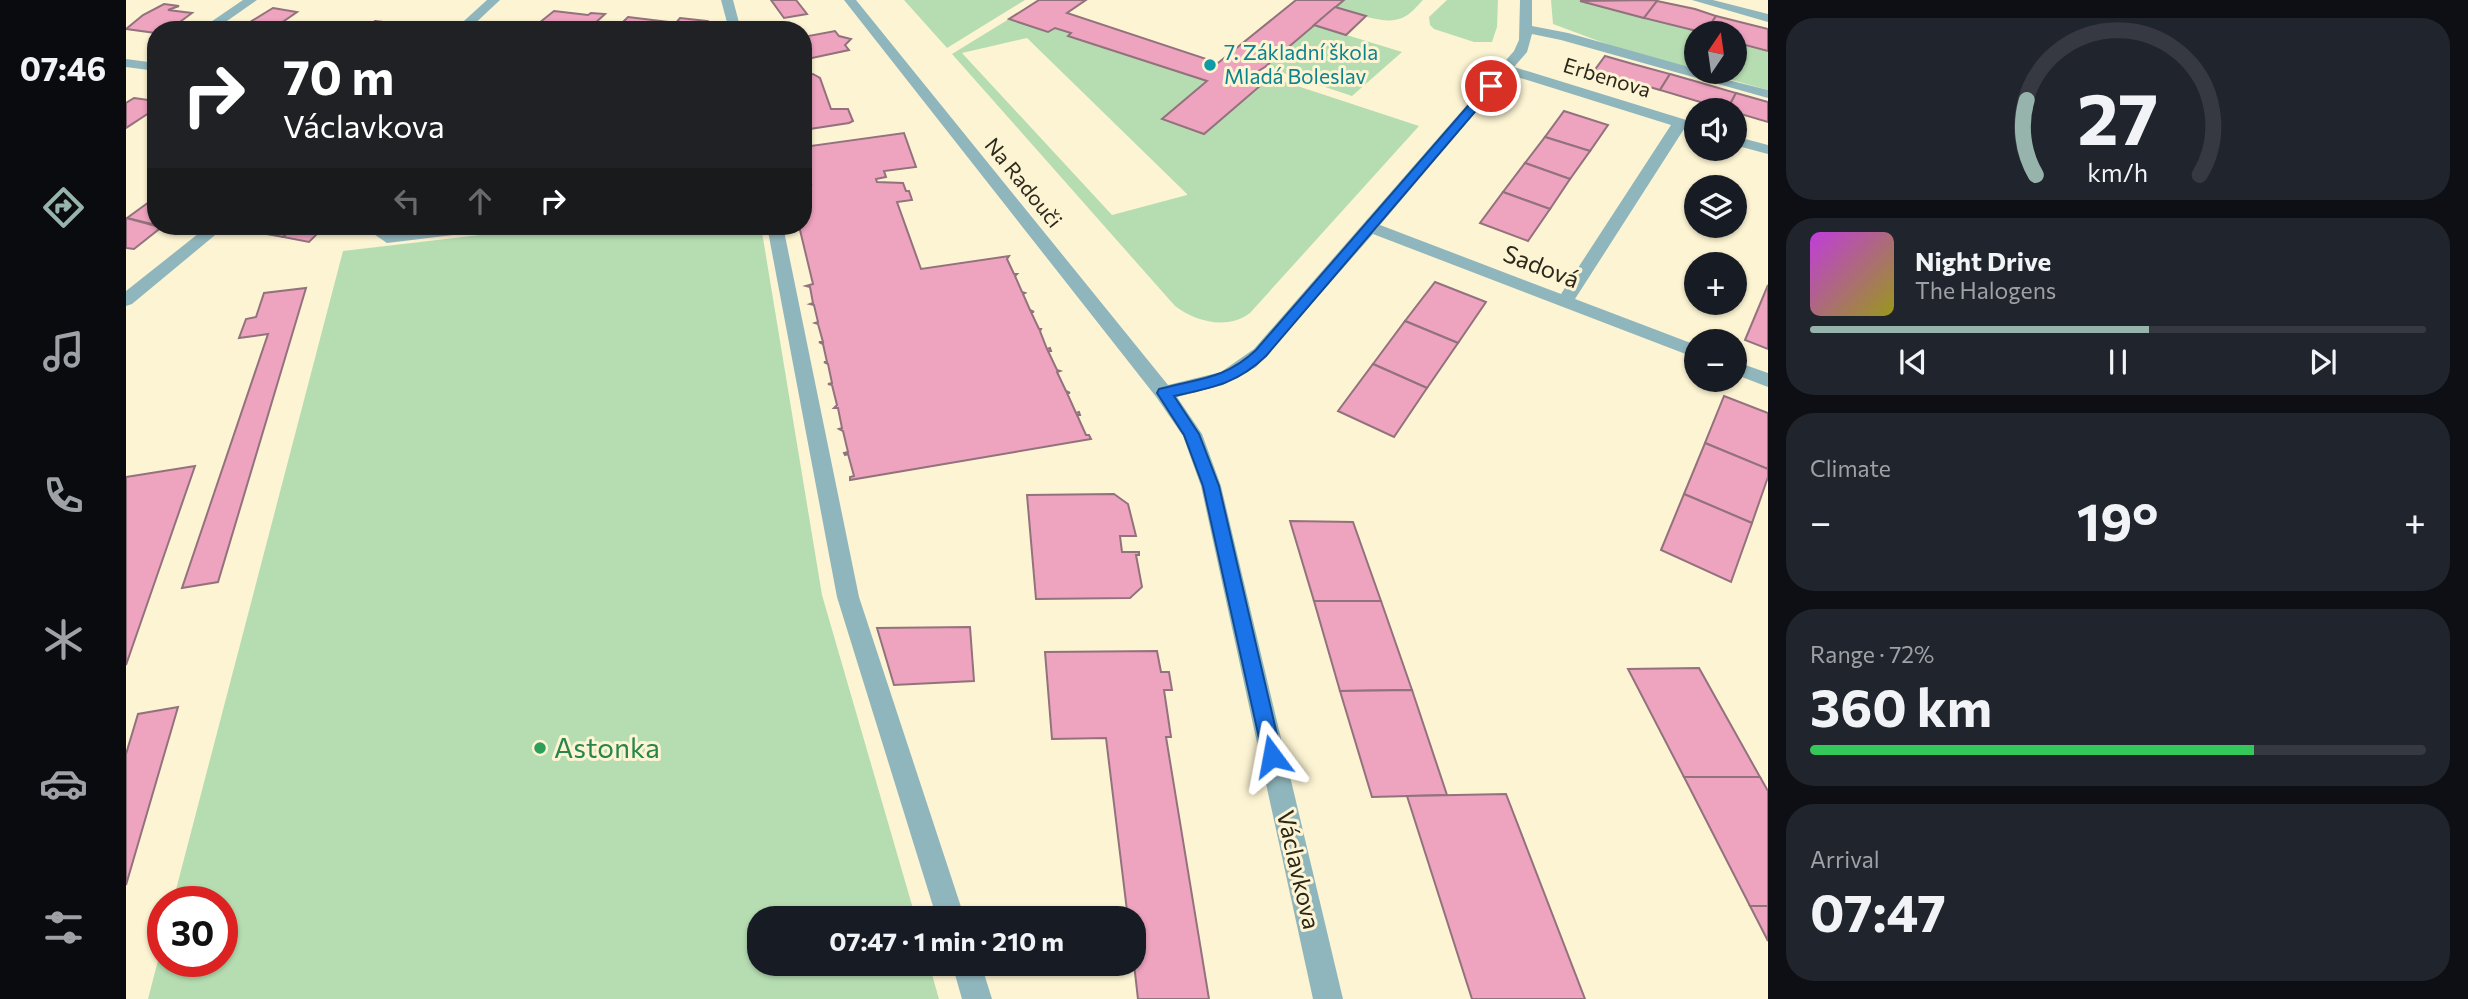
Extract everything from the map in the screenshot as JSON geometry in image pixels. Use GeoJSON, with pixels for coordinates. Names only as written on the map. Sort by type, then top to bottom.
{"type":"FeatureCollection","features":[{"type":"Feature","properties":{"kind":"street"},"geometry":{"type":"LineString","coordinates":[[219,21],[251,0]]}},
{"type":"Feature","properties":{"kind":"street"},"geometry":{"type":"LineString","coordinates":[[470,21],[494,0]]}},
{"type":"Feature","properties":{"kind":"street"},"geometry":{"type":"LineString","coordinates":[[727,0],[733,21]]}},
{"type":"Feature","properties":{"kind":"street","name":"Na Radouči"},"geometry":{"type":"LineString","coordinates":[[850,0],[1164,393]]}},
{"type":"Feature","properties":{"kind":"street"},"geometry":{"type":"LineString","coordinates":[[1164,393],[1208,384],[1243,370],[1370,227],[1524,46],[1526,0]]}},
{"type":"Feature","properties":{"kind":"street"},"geometry":{"type":"LineString","coordinates":[[1698,0],[1768,18]]}},
{"type":"Feature","properties":{"kind":"street"},"geometry":{"type":"LineString","coordinates":[[1526,29],[1563,36],[1768,94]]}},
{"type":"Feature","properties":{"kind":"street"},"geometry":{"type":"LineString","coordinates":[[126,63],[147,65]]}},
{"type":"Feature","properties":{"kind":"street","name":"Erbenova"},"geometry":{"type":"LineString","coordinates":[[1505,69],[1684,125]]}},
{"type":"Feature","properties":{"kind":"street"},"geometry":{"type":"LineString","coordinates":[[1564,302],[1684,132]]}},
{"type":"Feature","properties":{"kind":"street"},"geometry":{"type":"LineString","coordinates":[[1747,144],[1768,150]]}},
{"type":"Feature","properties":{"kind":"street","name":"Sadová"},"geometry":{"type":"LineString","coordinates":[[1370,227],[1684,347]]}},
{"type":"Feature","properties":{"kind":"street"},"geometry":{"type":"LineString","coordinates":[[126,300],[207,235]]}},
{"type":"Feature","properties":{"kind":"street"},"geometry":{"type":"LineString","coordinates":[[384,235],[405,235]]}},
{"type":"Feature","properties":{"kind":"street"},"geometry":{"type":"LineString","coordinates":[[777,235],[848,597],[947,906]]}},
{"type":"Feature","properties":{"kind":"street"},"geometry":{"type":"LineString","coordinates":[[1747,372],[1768,380]]}},
{"type":"Feature","properties":{"kind":"street","name":"Václavkova"},"geometry":{"type":"LineString","coordinates":[[1164,393],[1192,434],[1211,486],[1328,999]]}},
{"type":"Feature","properties":{"kind":"street"},"geometry":{"type":"LineString","coordinates":[[970,976],[977,999]]}},
{"type":"Feature","properties":{"kind":"green space"},"geometry":{"type":"Polygon","coordinates":[[[904,0],[1025,0],[947,48],[904,0]]]}},
{"type":"Feature","properties":{"kind":"green space"},"geometry":{"type":"Polygon","coordinates":[[[1344,0],[1423,0],[1405,17],[1386,20],[1335,7],[1344,0]]]}},
{"type":"Feature","properties":{"kind":"green space"},"geometry":{"type":"Polygon","coordinates":[[[1447,0],[1498,0],[1497,27],[1492,42],[1474,42],[1434,29],[1430,25],[1429,17],[1447,0]]]}},
{"type":"Feature","properties":{"kind":"green space"},"geometry":{"type":"Polygon","coordinates":[[[1551,0],[1580,0],[1684,28],[1684,67],[1612,46],[1553,24],[1551,0]]]}},
{"type":"Feature","properties":{"kind":"green space"},"geometry":{"type":"Polygon","coordinates":[[[1009,19],[1048,32],[1055,28],[1071,33],[1069,36],[1207,81],[1162,118],[1203,134],[1270,77],[1419,126],[1250,313],[1232,321],[1212,322],[1192,316],[1175,306],[952,54],[1009,19]],[[1027,38],[962,53],[1112,215],[1187,194],[1027,38]]]}},
{"type":"Feature","properties":{"kind":"green space"},"geometry":{"type":"Polygon","coordinates":[[[1314,25],[1402,52],[1352,96],[1265,67],[1314,25]]]}},
{"type":"Feature","properties":{"kind":"green space"},"geometry":{"type":"Polygon","coordinates":[[[1747,45],[1768,51],[1768,90],[1746,84],[1747,45]]]}},
{"type":"Feature","properties":{"kind":"green space","name":"Astonka"},"geometry":{"type":"Polygon","coordinates":[[[481,235],[762,235],[822,595],[912,906],[747,906],[747,976],[932,976],[939,999],[148,999],[154,977],[238,977],[238,886],[177,886],[343,251],[481,235]]]}},
{"type":"Feature","properties":{"kind":"building"},"geometry":{"type":"Polygon","coordinates":[[[771,0],[796,0],[807,14],[784,18],[771,0]]]}},
{"type":"Feature","properties":{"kind":"building","name":"7. Základní škola Mladá Boleslav"},"geometry":{"type":"Polygon","coordinates":[[[1039,0],[1086,0],[1067,13],[1218,63],[1296,0],[1344,0],[1252,75],[1267,80],[1204,134],[1162,119],[1207,81],[1068,36],[1071,33],[1055,28],[1048,32],[1009,19],[1039,0]]]}},
{"type":"Feature","properties":{"kind":"building"},"geometry":{"type":"Polygon","coordinates":[[[1580,1],[1657,1],[1644,18],[1580,1]]]}},
{"type":"Feature","properties":{"kind":"building"},"geometry":{"type":"Polygon","coordinates":[[[1657,1],[1716,16],[1713,21],[1684,21],[1684,28],[1644,18],[1657,1]]]}},
{"type":"Feature","properties":{"kind":"building"},"geometry":{"type":"Polygon","coordinates":[[[164,4],[179,6],[168,10],[192,13],[181,21],[147,21],[147,32],[126,29],[143,15],[164,4]]]}},
{"type":"Feature","properties":{"kind":"building"},"geometry":{"type":"Polygon","coordinates":[[[1335,7],[1366,16],[1346,35],[1314,25],[1335,7]]]}},
{"type":"Feature","properties":{"kind":"building"},"geometry":{"type":"Polygon","coordinates":[[[273,8],[297,12],[284,21],[252,21],[273,8]]]}},
{"type":"Feature","properties":{"kind":"building"},"geometry":{"type":"Polygon","coordinates":[[[554,11],[605,14],[597,21],[542,21],[554,11]]]}},
{"type":"Feature","properties":{"kind":"building"},"geometry":{"type":"Polygon","coordinates":[[[1716,16],[1736,21],[1713,21],[1716,16]]]}},
{"type":"Feature","properties":{"kind":"building"},"geometry":{"type":"Polygon","coordinates":[[[628,17],[661,21],[624,21],[628,17]]]}},
{"type":"Feature","properties":{"kind":"building"},"geometry":{"type":"Polygon","coordinates":[[[680,18],[707,21],[678,21],[680,18]]]}},
{"type":"Feature","properties":{"kind":"building"},"geometry":{"type":"Polygon","coordinates":[[[1747,24],[1768,29],[1768,51],[1747,45],[1747,24]]]}},
{"type":"Feature","properties":{"kind":"building"},"geometry":{"type":"Polygon","coordinates":[[[835,31],[839,36],[851,39],[845,45],[849,50],[812,58],[812,35],[835,31]]]}},
{"type":"Feature","properties":{"kind":"building"},"geometry":{"type":"Polygon","coordinates":[[[1605,56],[1670,74],[1660,90],[1594,71],[1605,56]]]}},
{"type":"Feature","properties":{"kind":"building"},"geometry":{"type":"Polygon","coordinates":[[[812,74],[820,78],[831,109],[848,109],[853,121],[812,129],[812,74]]]}},
{"type":"Feature","properties":{"kind":"building"},"geometry":{"type":"Polygon","coordinates":[[[1670,74],[1684,78],[1684,84],[1705,84],[1736,93],[1733,98],[1687,98],[1660,90],[1670,74]]]}},
{"type":"Feature","properties":{"kind":"building"},"geometry":{"type":"Polygon","coordinates":[[[1736,93],[1768,102],[1768,122],[1747,116],[1747,98],[1733,98],[1736,93]]]}},
{"type":"Feature","properties":{"kind":"building"},"geometry":{"type":"Polygon","coordinates":[[[134,98],[147,100],[147,114],[126,128],[126,103],[134,98]]]}},
{"type":"Feature","properties":{"kind":"building"},"geometry":{"type":"Polygon","coordinates":[[[1564,111],[1608,125],[1590,151],[1545,137],[1564,111]]]}},
{"type":"Feature","properties":{"kind":"building"},"geometry":{"type":"Polygon","coordinates":[[[904,133],[916,167],[884,171],[886,177],[876,179],[877,182],[903,183],[906,191],[909,191],[912,200],[897,202],[921,269],[1009,256],[1007,259],[1014,274],[1017,274],[1015,276],[1025,293],[1023,294],[1030,310],[1034,312],[1031,312],[1041,329],[1047,349],[1050,348],[1051,351],[1048,351],[1060,371],[1057,372],[1066,391],[1070,393],[1067,393],[1076,413],[1079,412],[1080,415],[1077,415],[1086,435],[1091,439],[850,480],[850,477],[854,476],[848,454],[844,453],[848,452],[843,431],[839,429],[842,428],[838,408],[834,408],[837,405],[832,385],[828,384],[832,383],[828,364],[824,362],[827,362],[823,344],[819,342],[823,342],[818,324],[815,323],[818,322],[814,305],[810,304],[813,303],[810,287],[806,286],[813,284],[801,235],[812,235],[812,146],[904,133]]]}},
{"type":"Feature","properties":{"kind":"building"},"geometry":{"type":"Polygon","coordinates":[[[1545,137],[1590,151],[1570,179],[1525,163],[1545,137]]]}},
{"type":"Feature","properties":{"kind":"building"},"geometry":{"type":"Polygon","coordinates":[[[1525,163],[1570,179],[1550,209],[1503,192],[1525,163]]]}},
{"type":"Feature","properties":{"kind":"building"},"geometry":{"type":"Polygon","coordinates":[[[1503,192],[1550,209],[1528,241],[1480,223],[1503,192]]]}},
{"type":"Feature","properties":{"kind":"building"},"geometry":{"type":"Polygon","coordinates":[[[147,204],[147,223],[127,218],[147,204]]]}},
{"type":"Feature","properties":{"kind":"building"},"geometry":{"type":"Polygon","coordinates":[[[126,218],[147,224],[147,235],[152,235],[134,249],[126,248],[126,218]]]}},
{"type":"Feature","properties":{"kind":"building"},"geometry":{"type":"Polygon","coordinates":[[[285,235],[316,235],[309,242],[283,237],[285,235]]]}},
{"type":"Feature","properties":{"kind":"building"},"geometry":{"type":"Polygon","coordinates":[[[1435,282],[1486,302],[1458,343],[1405,321],[1435,282]]]}},
{"type":"Feature","properties":{"kind":"building"},"geometry":{"type":"Polygon","coordinates":[[[1768,285],[1768,349],[1747,341],[1768,285]]]}},
{"type":"Feature","properties":{"kind":"building"},"geometry":{"type":"Polygon","coordinates":[[[306,288],[218,582],[182,588],[268,334],[239,338],[246,319],[256,317],[264,293],[306,288]]]}},
{"type":"Feature","properties":{"kind":"building"},"geometry":{"type":"Polygon","coordinates":[[[1405,321],[1458,343],[1427,388],[1373,364],[1405,321]]]}},
{"type":"Feature","properties":{"kind":"building"},"geometry":{"type":"Polygon","coordinates":[[[1373,364],[1427,388],[1394,437],[1338,411],[1373,364]]]}},
{"type":"Feature","properties":{"kind":"building"},"geometry":{"type":"Polygon","coordinates":[[[1724,396],[1768,413],[1768,469],[1705,443],[1724,396]]]}},
{"type":"Feature","properties":{"kind":"building"},"geometry":{"type":"Polygon","coordinates":[[[1705,443],[1768,469],[1768,477],[1752,523],[1684,494],[1705,443]]]}},
{"type":"Feature","properties":{"kind":"building"},"geometry":{"type":"Polygon","coordinates":[[[195,466],[126,665],[126,477],[195,466]]]}},
{"type":"Feature","properties":{"kind":"building"},"geometry":{"type":"Polygon","coordinates":[[[1114,494],[1128,504],[1136,536],[1120,536],[1122,552],[1139,552],[1139,555],[1136,555],[1142,587],[1130,598],[1036,599],[1027,495],[1114,494]]]}},
{"type":"Feature","properties":{"kind":"building"},"geometry":{"type":"Polygon","coordinates":[[[1684,494],[1752,523],[1731,582],[1661,550],[1684,494]]]}},
{"type":"Feature","properties":{"kind":"building"},"geometry":{"type":"Polygon","coordinates":[[[1290,521],[1353,522],[1381,601],[1314,601],[1290,521]]]}},
{"type":"Feature","properties":{"kind":"building"},"geometry":{"type":"Polygon","coordinates":[[[1314,601],[1381,601],[1412,690],[1340,691],[1314,601]]]}},
{"type":"Feature","properties":{"kind":"building"},"geometry":{"type":"Polygon","coordinates":[[[970,627],[974,681],[894,685],[877,628],[970,627]]]}},
{"type":"Feature","properties":{"kind":"building"},"geometry":{"type":"Polygon","coordinates":[[[1157,651],[1161,672],[1169,672],[1172,690],[1164,690],[1171,737],[1166,737],[1209,999],[1138,999],[1135,976],[1146,976],[1146,906],[1126,906],[1106,738],[1052,739],[1045,652],[1157,651]]]}},
{"type":"Feature","properties":{"kind":"building"},"geometry":{"type":"Polygon","coordinates":[[[1699,668],[1760,777],[1684,777],[1628,669],[1699,668]]]}},
{"type":"Feature","properties":{"kind":"building"},"geometry":{"type":"Polygon","coordinates":[[[1412,690],[1447,795],[1372,797],[1340,691],[1412,690]]]}},
{"type":"Feature","properties":{"kind":"building"},"geometry":{"type":"Polygon","coordinates":[[[178,707],[126,885],[126,754],[138,714],[178,707]]]}},
{"type":"Feature","properties":{"kind":"building"},"geometry":{"type":"Polygon","coordinates":[[[1684,777],[1760,777],[1768,791],[1768,906],[1750,906],[1684,777]]]}},
{"type":"Feature","properties":{"kind":"building"},"geometry":{"type":"Polygon","coordinates":[[[1506,794],[1585,999],[1472,999],[1407,796],[1506,794]]]}},
{"type":"Feature","properties":{"kind":"building"},"geometry":{"type":"Polygon","coordinates":[[[1750,906],[1768,906],[1768,941],[1750,906]]]}},
{"type":"Feature","properties":{"kind":"place","name":"7. Základní škola Mladá Boleslav"},"geometry":{"type":"Point","coordinates":[1210,65]}},
{"type":"Feature","properties":{"kind":"place","name":"Astonka"},"geometry":{"type":"Point","coordinates":[540,748]}},
{"type":"Feature","properties":{"kind":"route"},"geometry":{"type":"LineString","coordinates":[[1272,756],[1211,486],[1192,434],[1164,393],[1226,379],[1243,370],[1261,353],[1491,86]]}}]}
